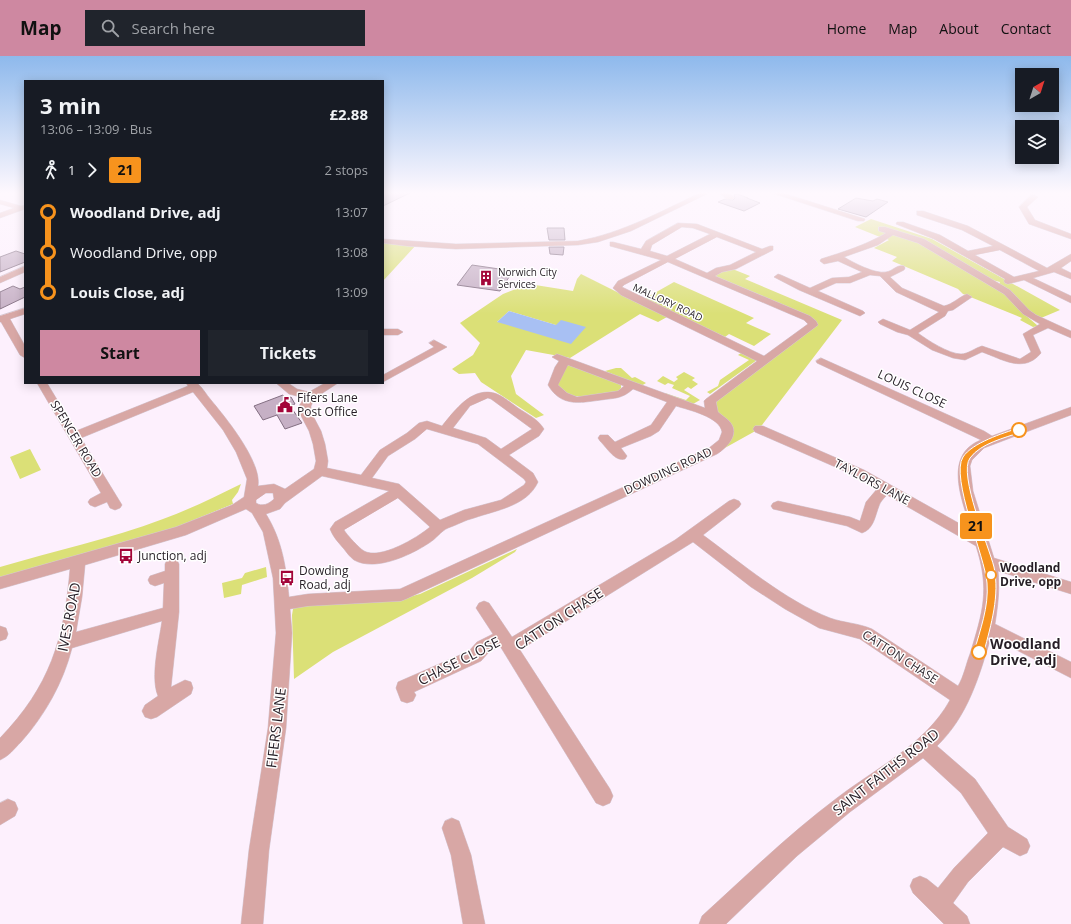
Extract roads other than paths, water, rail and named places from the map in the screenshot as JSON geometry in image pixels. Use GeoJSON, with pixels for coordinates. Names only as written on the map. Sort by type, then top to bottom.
{"type":"FeatureCollection","features":[{"type":"Feature","properties":{"kind":"street"},"geometry":{"type":"LineString","coordinates":[[384,241],[406,244],[455,246],[578,243],[622,233]]}},
{"type":"Feature","properties":{"kind":"street"},"geometry":{"type":"LineString","coordinates":[[638,252],[645,250],[649,243],[668,233]]}},
{"type":"Feature","properties":{"kind":"street"},"geometry":{"type":"LineString","coordinates":[[707,276],[719,270],[734,267],[767,250],[714,233]]}},
{"type":"Feature","properties":{"kind":"street"},"geometry":{"type":"LineString","coordinates":[[824,261],[840,258],[843,255],[875,243],[892,233]]}},
{"type":"Feature","properties":{"kind":"street"},"geometry":{"type":"LineString","coordinates":[[895,233],[921,241],[1007,292],[1026,312],[1071,335]]}},
{"type":"Feature","properties":{"kind":"street"},"geometry":{"type":"LineString","coordinates":[[924,233],[937,237],[968,254],[1010,280],[1050,269],[1070,260]]}},
{"type":"Feature","properties":{"kind":"street"},"geometry":{"type":"LineString","coordinates":[[974,233],[1001,247],[1050,269],[1071,276]]}},
{"type":"Feature","properties":{"kind":"street"},"geometry":{"type":"LineString","coordinates":[[1059,233],[1071,237]]}},
{"type":"Feature","properties":{"kind":"street"},"geometry":{"type":"LineString","coordinates":[[668,259],[717,234]]}},
{"type":"Feature","properties":{"kind":"street"},"geometry":{"type":"LineString","coordinates":[[613,244],[668,259],[807,318],[813,323],[813,325],[697,410]]}},
{"type":"Feature","properties":{"kind":"street"},"geometry":{"type":"LineString","coordinates":[[968,254],[1001,247]]}},
{"type":"Feature","properties":{"kind":"street"},"geometry":{"type":"LineString","coordinates":[[840,258],[868,272],[884,276],[898,290],[943,309],[947,309],[960,299]]}},
{"type":"Feature","properties":{"kind":"street","name":"MALLORY ROAD"},"geometry":{"type":"LineString","coordinates":[[668,259],[621,283],[617,288],[624,293],[765,360]]}},
{"type":"Feature","properties":{"kind":"street"},"geometry":{"type":"LineString","coordinates":[[0,280],[24,269]]}},
{"type":"Feature","properties":{"kind":"street"},"geometry":{"type":"LineString","coordinates":[[884,276],[896,269]]}},
{"type":"Feature","properties":{"kind":"street"},"geometry":{"type":"LineString","coordinates":[[811,291],[832,281],[850,280],[868,272]]}},
{"type":"Feature","properties":{"kind":"street"},"geometry":{"type":"LineString","coordinates":[[1024,277],[1071,300]]}},
{"type":"Feature","properties":{"kind":"street"},"geometry":{"type":"LineString","coordinates":[[781,280],[811,291],[826,299],[852,306],[860,313]]}},
{"type":"Feature","properties":{"kind":"street"},"geometry":{"type":"LineString","coordinates":[[911,332],[942,314],[944,312],[943,309]]}},
{"type":"Feature","properties":{"kind":"street"},"geometry":{"type":"LineString","coordinates":[[24,312],[2,319],[24,353]]}},
{"type":"Feature","properties":{"kind":"street"},"geometry":{"type":"LineString","coordinates":[[889,326],[911,332],[917,338],[954,355],[964,357],[978,349],[982,349],[1020,362],[1036,353],[1028,334],[1048,324]]}},
{"type":"Feature","properties":{"kind":"street"},"geometry":{"type":"LineString","coordinates":[[384,331],[398,332]]}},
{"type":"Feature","properties":{"kind":"street"},"geometry":{"type":"LineString","coordinates":[[384,378],[442,347]]}},
{"type":"Feature","properties":{"kind":"street"},"geometry":{"type":"LineString","coordinates":[[631,385],[626,390],[616,395],[577,400],[571,399],[555,389],[554,385],[560,367],[561,358],[715,416]]}},
{"type":"Feature","properties":{"kind":"street","name":"LOUIS CLOSE"},"geometry":{"type":"LineString","coordinates":[[821,361],[980,434],[991,441]]}},
{"type":"Feature","properties":{"kind":"street","name":"SPENCER ROAD"},"geometry":{"type":"LineString","coordinates":[[43,384],[112,500],[95,502]]}},
{"type":"Feature","properties":{"kind":"street"},"geometry":{"type":"LineString","coordinates":[[282,384],[293,392],[311,396]]}},
{"type":"Feature","properties":{"kind":"street"},"geometry":{"type":"LineString","coordinates":[[252,504],[269,509],[276,496],[305,482],[320,471],[322,461],[319,444],[315,431],[305,412],[305,406],[311,396],[331,384]]}},
{"type":"Feature","properties":{"kind":"street"},"geometry":{"type":"LineString","coordinates":[[74,436],[193,385],[224,422],[235,438],[253,479],[252,504]]}},
{"type":"Feature","properties":{"kind":"street"},"geometry":{"type":"LineString","coordinates":[[445,430],[466,404],[482,396],[492,396],[535,425],[538,429],[535,433],[500,455]]}},
{"type":"Feature","properties":{"kind":"street"},"geometry":{"type":"LineString","coordinates":[[604,438],[617,452],[655,428],[674,401]]}},
{"type":"Feature","properties":{"kind":"street","name":"DOWDING ROAD"},"geometry":{"type":"LineString","coordinates":[[283,604],[308,600],[392,596],[413,590],[713,451],[723,445],[728,436],[726,424],[715,416],[710,409],[710,401]]}},
{"type":"Feature","properties":{"kind":"street","name":"SAINT FAITHS ROAD"},"geometry":{"type":"LineString","coordinates":[[710,924],[790,849],[843,805],[924,746],[942,729],[950,718],[968,685],[986,627],[991,604],[992,586],[988,562],[966,491],[964,466],[966,458],[974,450],[991,441],[1071,411]]}},
{"type":"Feature","properties":{"kind":"street"},"geometry":{"type":"LineString","coordinates":[[364,480],[384,453],[411,436],[423,426],[427,425],[476,438],[529,476],[532,480],[532,484],[505,504],[469,514],[440,526],[417,543],[393,555],[371,558],[363,557],[339,535],[337,530],[340,526],[399,491]]}},
{"type":"Feature","properties":{"kind":"street","name":"TAYLORS LANE"},"geometry":{"type":"LineString","coordinates":[[759,429],[876,481],[885,489],[981,542]]}},
{"type":"Feature","properties":{"kind":"street"},"geometry":{"type":"LineString","coordinates":[[320,471],[386,484],[399,491],[436,525],[440,526]]}},
{"type":"Feature","properties":{"kind":"street"},"geometry":{"type":"LineString","coordinates":[[253,479],[276,496]]}},
{"type":"Feature","properties":{"kind":"street"},"geometry":{"type":"LineString","coordinates":[[784,510],[850,522],[862,528],[868,520],[873,502],[885,489]]}},
{"type":"Feature","properties":{"kind":"street"},"geometry":{"type":"LineString","coordinates":[[252,504],[259,490],[276,496]]}},
{"type":"Feature","properties":{"kind":"street","name":"FIFERS LANE"},"geometry":{"type":"LineString","coordinates":[[270,532],[276,496]]}},
{"type":"Feature","properties":{"kind":"street","name":"FIFERS LANE"},"geometry":{"type":"LineString","coordinates":[[252,504],[270,532],[280,578],[284,633],[277,728],[259,850],[252,924]]}},
{"type":"Feature","properties":{"kind":"street","name":"IVES ROAD"},"geometry":{"type":"LineString","coordinates":[[0,583],[150,541],[237,508],[252,504]]}},
{"type":"Feature","properties":{"kind":"street","name":"CATTON CHASE"},"geometry":{"type":"LineString","coordinates":[[507,642],[693,535],[734,504]]}},
{"type":"Feature","properties":{"kind":"street","name":"CATTON CHASE"},"geometry":{"type":"LineString","coordinates":[[693,535],[782,600],[826,624],[852,628],[866,634],[962,698]]}},
{"type":"Feature","properties":{"kind":"street","name":"IVES ROAD"},"geometry":{"type":"LineString","coordinates":[[0,751],[19,730],[40,702],[56,672],[67,642],[77,577],[78,560]]}},
{"type":"Feature","properties":{"kind":"street"},"geometry":{"type":"LineString","coordinates":[[988,562],[1071,588]]}},
{"type":"Feature","properties":{"kind":"street"},"geometry":{"type":"LineString","coordinates":[[155,580],[172,569],[171,612],[163,678],[163,688],[168,699]]}},
{"type":"Feature","properties":{"kind":"street","name":"CATTON CHASE"},"geometry":{"type":"LineString","coordinates":[[484,608],[507,642],[603,796]]}},
{"type":"Feature","properties":{"kind":"street"},"geometry":{"type":"LineString","coordinates":[[67,642],[171,612]]}},
{"type":"Feature","properties":{"kind":"street"},"geometry":{"type":"LineString","coordinates":[[986,627],[1071,670]]}},
{"type":"Feature","properties":{"kind":"street","name":"CHASE CLOSE"},"geometry":{"type":"LineString","coordinates":[[404,688],[475,656],[483,646],[507,642]]}},
{"type":"Feature","properties":{"kind":"street"},"geometry":{"type":"LineString","coordinates":[[151,711],[185,688]]}},
{"type":"Feature","properties":{"kind":"street"},"geometry":{"type":"LineString","coordinates":[[924,746],[968,786],[1001,834],[1020,846]]}},
{"type":"Feature","properties":{"kind":"street"},"geometry":{"type":"LineString","coordinates":[[452,828],[461,855],[474,924]]}},
{"type":"Feature","properties":{"kind":"street"},"geometry":{"type":"LineString","coordinates":[[939,904],[960,875],[1001,834]]}},
{"type":"Feature","properties":{"kind":"street"},"geometry":{"type":"LineString","coordinates":[[920,886],[959,924]]}},
{"type":"Feature","properties":{"kind":"water"},"geometry":{"type":"Polygon","coordinates":[[[509,311],[556,325],[561,320],[586,327],[571,344],[497,322],[509,311]]]}},
{"type":"Feature","properties":{"kind":"place","name":"Norwich City Services"},"geometry":{"type":"Point","coordinates":[486,278]}},
{"type":"Feature","properties":{"kind":"place","name":"Fifers Lane Post Office"},"geometry":{"type":"Point","coordinates":[285,405]}},
{"type":"Feature","properties":{"kind":"place","name":"Junction, adj"},"geometry":{"type":"Point","coordinates":[126,556]}},
{"type":"Feature","properties":{"kind":"place","name":"Woodland Drive, opp"},"geometry":{"type":"Point","coordinates":[991,575]}},
{"type":"Feature","properties":{"kind":"place","name":"Dowding Road, adj"},"geometry":{"type":"Point","coordinates":[287,578]}},
{"type":"Feature","properties":{"kind":"place","name":"Woodland Drive, adj"},"geometry":{"type":"Point","coordinates":[979,652]}}]}
